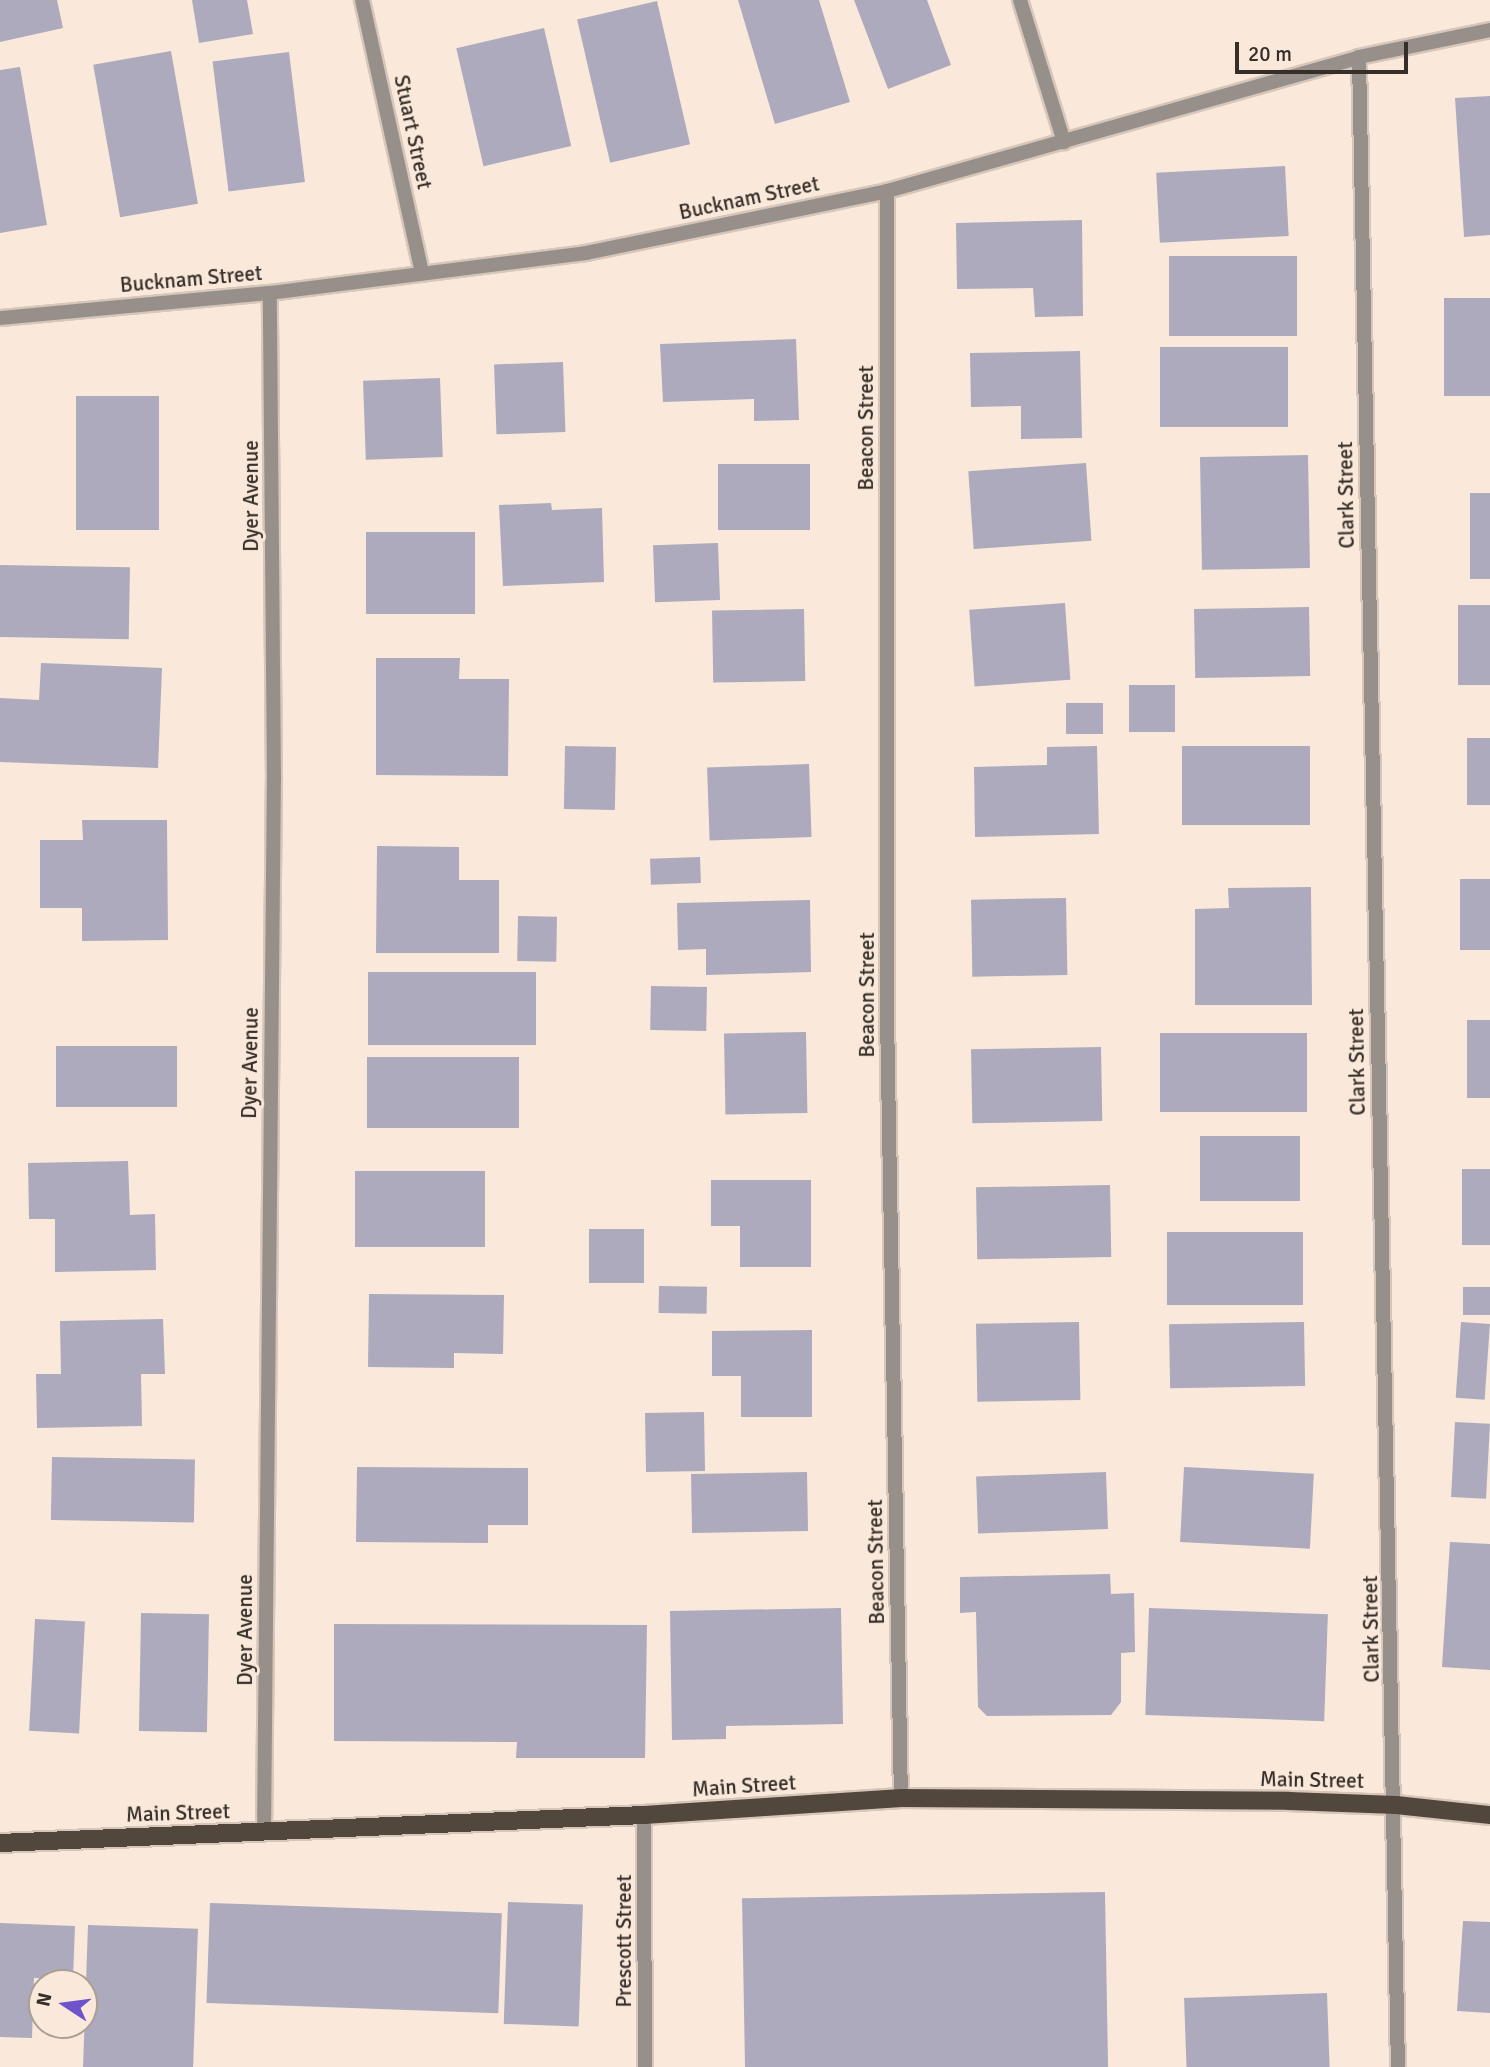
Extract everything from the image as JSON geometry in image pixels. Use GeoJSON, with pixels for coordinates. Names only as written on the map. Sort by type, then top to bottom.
{"type":"FeatureCollection","features":[{"type":"Feature","properties":{"kind":"main road","name":"Main Street"},"geometry":{"type":"LineString","coordinates":[[0,1843],[644,1815],[901,1798],[1396,1805],[1490,1815]]}},
{"type":"Feature","properties":{"kind":"street","name":"Stuart Street"},"geometry":{"type":"LineString","coordinates":[[362,0],[422,274]]}},
{"type":"Feature","properties":{"kind":"street"},"geometry":{"type":"LineString","coordinates":[[1020,0],[1064,142]]}},
{"type":"Feature","properties":{"kind":"street","name":"Bucknam Street"},"geometry":{"type":"LineString","coordinates":[[0,318],[270,293],[586,253],[887,191],[1359,57],[1490,30]]}},
{"type":"Feature","properties":{"kind":"street","name":"Clark Street"},"geometry":{"type":"LineString","coordinates":[[1359,57],[1396,1805],[1398,2067]]}},
{"type":"Feature","properties":{"kind":"street","name":"Beacon Street"},"geometry":{"type":"LineString","coordinates":[[887,191],[887,1015],[901,1798]]}},
{"type":"Feature","properties":{"kind":"street","name":"Dyer Avenue"},"geometry":{"type":"LineString","coordinates":[[264,1832],[274,779],[270,293]]}},
{"type":"Feature","properties":{"kind":"street","name":"Prescott Street"},"geometry":{"type":"LineString","coordinates":[[644,1815],[645,2067]]}},
{"type":"Feature","properties":{"kind":"building"},"geometry":{"type":"Polygon","coordinates":[[[0,0],[57,0],[63,28],[0,42],[0,0]]]}},
{"type":"Feature","properties":{"kind":"building"},"geometry":{"type":"Polygon","coordinates":[[[192,0],[247,0],[253,34],[199,43],[192,0]]]}},
{"type":"Feature","properties":{"kind":"building"},"geometry":{"type":"Polygon","coordinates":[[[738,0],[819,0],[850,102],[775,124],[738,0]]]}},
{"type":"Feature","properties":{"kind":"building"},"geometry":{"type":"Polygon","coordinates":[[[854,0],[927,0],[951,65],[888,89],[854,0]]]}},
{"type":"Feature","properties":{"kind":"building"},"geometry":{"type":"Polygon","coordinates":[[[657,1],[690,144],[610,163],[577,19],[657,1]]]}},
{"type":"Feature","properties":{"kind":"building"},"geometry":{"type":"Polygon","coordinates":[[[544,28],[571,146],[484,166],[456,48],[544,28]]]}},
{"type":"Feature","properties":{"kind":"building"},"geometry":{"type":"Polygon","coordinates":[[[171,51],[198,204],[120,217],[93,65],[171,51]]]}},
{"type":"Feature","properties":{"kind":"building"},"geometry":{"type":"Polygon","coordinates":[[[289,52],[305,182],[229,191],[213,61],[289,52]]]}},
{"type":"Feature","properties":{"kind":"building"},"geometry":{"type":"Polygon","coordinates":[[[20,67],[47,225],[0,233],[0,70],[20,67]]]}},
{"type":"Feature","properties":{"kind":"building"},"geometry":{"type":"Polygon","coordinates":[[[1490,96],[1490,235],[1464,237],[1455,98],[1490,96]]]}},
{"type":"Feature","properties":{"kind":"building"},"geometry":{"type":"Polygon","coordinates":[[[1285,166],[1289,236],[1160,243],[1156,173],[1285,166]]]}},
{"type":"Feature","properties":{"kind":"building"},"geometry":{"type":"Polygon","coordinates":[[[1082,220],[1083,316],[1035,317],[1033,288],[957,289],[956,223],[1082,220]]]}},
{"type":"Feature","properties":{"kind":"building"},"geometry":{"type":"Polygon","coordinates":[[[1169,256],[1297,256],[1297,336],[1169,336],[1169,256]]]}},
{"type":"Feature","properties":{"kind":"building"},"geometry":{"type":"Polygon","coordinates":[[[1444,298],[1490,298],[1490,396],[1444,396],[1444,298]]]}},
{"type":"Feature","properties":{"kind":"building"},"geometry":{"type":"Polygon","coordinates":[[[796,339],[799,420],[754,421],[754,399],[663,402],[660,344],[796,339]]]}},
{"type":"Feature","properties":{"kind":"building"},"geometry":{"type":"Polygon","coordinates":[[[1160,347],[1288,347],[1288,427],[1160,427],[1160,347]]]}},
{"type":"Feature","properties":{"kind":"building"},"geometry":{"type":"Polygon","coordinates":[[[1080,351],[1082,438],[1021,439],[1021,406],[971,407],[970,353],[1080,351]]]}},
{"type":"Feature","properties":{"kind":"building"},"geometry":{"type":"Polygon","coordinates":[[[563,362],[565,432],[496,434],[494,364],[563,362]]]}},
{"type":"Feature","properties":{"kind":"building"},"geometry":{"type":"Polygon","coordinates":[[[440,378],[443,457],[366,460],[363,381],[440,378]]]}},
{"type":"Feature","properties":{"kind":"building"},"geometry":{"type":"Polygon","coordinates":[[[76,396],[159,396],[159,530],[76,530],[76,396]]]}},
{"type":"Feature","properties":{"kind":"building"},"geometry":{"type":"Polygon","coordinates":[[[1308,455],[1310,568],[1202,570],[1200,457],[1308,455]]]}},
{"type":"Feature","properties":{"kind":"building"},"geometry":{"type":"Polygon","coordinates":[[[1086,463],[1091,541],[974,549],[968,471],[1086,463]]]}},
{"type":"Feature","properties":{"kind":"building"},"geometry":{"type":"Polygon","coordinates":[[[718,464],[810,464],[810,530],[718,530],[718,464]]]}},
{"type":"Feature","properties":{"kind":"building"},"geometry":{"type":"Polygon","coordinates":[[[1470,493],[1490,493],[1490,579],[1470,579],[1470,493]]]}},
{"type":"Feature","properties":{"kind":"building"},"geometry":{"type":"Polygon","coordinates":[[[551,503],[552,510],[602,508],[604,582],[503,586],[499,505],[551,503]]]}},
{"type":"Feature","properties":{"kind":"building"},"geometry":{"type":"Polygon","coordinates":[[[366,532],[475,532],[475,614],[366,614],[366,532]]]}},
{"type":"Feature","properties":{"kind":"building"},"geometry":{"type":"Polygon","coordinates":[[[718,543],[720,600],[655,602],[653,545],[718,543]]]}},
{"type":"Feature","properties":{"kind":"building"},"geometry":{"type":"Polygon","coordinates":[[[0,565],[130,567],[129,639],[0,637],[0,565]]]}},
{"type":"Feature","properties":{"kind":"building"},"geometry":{"type":"Polygon","coordinates":[[[1065,603],[1070,680],[975,687],[969,610],[1065,603]]]}},
{"type":"Feature","properties":{"kind":"building"},"geometry":{"type":"Polygon","coordinates":[[[1458,605],[1490,605],[1490,685],[1458,685],[1458,605]]]}},
{"type":"Feature","properties":{"kind":"building"},"geometry":{"type":"Polygon","coordinates":[[[1309,607],[1310,676],[1195,678],[1194,609],[1309,607]]]}},
{"type":"Feature","properties":{"kind":"building"},"geometry":{"type":"Polygon","coordinates":[[[804,609],[805,681],[713,683],[712,611],[804,609]]]}},
{"type":"Feature","properties":{"kind":"building"},"geometry":{"type":"Polygon","coordinates":[[[376,658],[460,658],[459,679],[509,679],[508,776],[376,775],[376,658]]]}},
{"type":"Feature","properties":{"kind":"building"},"geometry":{"type":"Polygon","coordinates":[[[41,663],[162,668],[158,768],[0,762],[0,698],[39,700],[41,663]]]}},
{"type":"Feature","properties":{"kind":"building"},"geometry":{"type":"Polygon","coordinates":[[[1129,685],[1175,685],[1175,732],[1129,732],[1129,685]]]}},
{"type":"Feature","properties":{"kind":"building"},"geometry":{"type":"Polygon","coordinates":[[[1066,703],[1103,703],[1103,734],[1066,734],[1066,703]]]}},
{"type":"Feature","properties":{"kind":"building"},"geometry":{"type":"Polygon","coordinates":[[[1467,738],[1490,738],[1490,805],[1467,805],[1467,738]]]}},
{"type":"Feature","properties":{"kind":"building"},"geometry":{"type":"Polygon","coordinates":[[[565,746],[616,747],[615,810],[564,809],[565,746]]]}},
{"type":"Feature","properties":{"kind":"building"},"geometry":{"type":"Polygon","coordinates":[[[1097,746],[1099,834],[975,837],[974,767],[1047,765],[1047,747],[1097,746]]]}},
{"type":"Feature","properties":{"kind":"building"},"geometry":{"type":"Polygon","coordinates":[[[1182,746],[1310,746],[1310,825],[1182,825],[1182,746]]]}},
{"type":"Feature","properties":{"kind":"building"},"geometry":{"type":"Polygon","coordinates":[[[809,764],[812,837],[710,841],[707,768],[809,764]]]}},
{"type":"Feature","properties":{"kind":"building"},"geometry":{"type":"Polygon","coordinates":[[[82,820],[167,820],[168,940],[82,941],[82,908],[40,908],[40,840],[83,840],[82,820]]]}},
{"type":"Feature","properties":{"kind":"building"},"geometry":{"type":"Polygon","coordinates":[[[377,846],[459,847],[459,880],[499,880],[499,953],[376,953],[377,846]]]}},
{"type":"Feature","properties":{"kind":"building"},"geometry":{"type":"Polygon","coordinates":[[[700,857],[701,883],[651,885],[650,859],[700,857]]]}},
{"type":"Feature","properties":{"kind":"building"},"geometry":{"type":"Polygon","coordinates":[[[1460,879],[1490,879],[1490,950],[1460,950],[1460,879]]]}},
{"type":"Feature","properties":{"kind":"building"},"geometry":{"type":"Polygon","coordinates":[[[1311,887],[1312,1005],[1195,1005],[1195,909],[1229,908],[1228,888],[1311,887]]]}},
{"type":"Feature","properties":{"kind":"building"},"geometry":{"type":"Polygon","coordinates":[[[1066,898],[1067,975],[972,977],[971,900],[1066,898]]]}},
{"type":"Feature","properties":{"kind":"building"},"geometry":{"type":"Polygon","coordinates":[[[810,900],[811,972],[706,975],[706,949],[678,950],[677,903],[810,900]]]}},
{"type":"Feature","properties":{"kind":"building"},"geometry":{"type":"Polygon","coordinates":[[[518,916],[557,917],[556,962],[517,961],[518,916]]]}},
{"type":"Feature","properties":{"kind":"building"},"geometry":{"type":"Polygon","coordinates":[[[368,972],[536,972],[536,1045],[368,1045],[368,972]]]}},
{"type":"Feature","properties":{"kind":"building"},"geometry":{"type":"Polygon","coordinates":[[[651,986],[707,987],[706,1031],[650,1030],[651,986]]]}},
{"type":"Feature","properties":{"kind":"building"},"geometry":{"type":"Polygon","coordinates":[[[1467,1020],[1490,1020],[1490,1098],[1467,1098],[1467,1020]]]}},
{"type":"Feature","properties":{"kind":"building"},"geometry":{"type":"Polygon","coordinates":[[[806,1032],[807,1113],[725,1114],[724,1033],[806,1032]]]}},
{"type":"Feature","properties":{"kind":"building"},"geometry":{"type":"Polygon","coordinates":[[[1160,1033],[1307,1033],[1307,1112],[1160,1112],[1160,1033]]]}},
{"type":"Feature","properties":{"kind":"building"},"geometry":{"type":"Polygon","coordinates":[[[56,1046],[177,1046],[177,1107],[56,1107],[56,1046]]]}},
{"type":"Feature","properties":{"kind":"building"},"geometry":{"type":"Polygon","coordinates":[[[1101,1047],[1102,1121],[972,1123],[971,1049],[1101,1047]]]}},
{"type":"Feature","properties":{"kind":"building"},"geometry":{"type":"Polygon","coordinates":[[[367,1057],[519,1057],[519,1128],[367,1128],[367,1057]]]}},
{"type":"Feature","properties":{"kind":"building"},"geometry":{"type":"Polygon","coordinates":[[[1200,1136],[1300,1136],[1300,1201],[1200,1201],[1200,1136]]]}},
{"type":"Feature","properties":{"kind":"building"},"geometry":{"type":"Polygon","coordinates":[[[128,1161],[130,1215],[155,1214],[156,1270],[55,1272],[55,1219],[29,1219],[28,1163],[128,1161]]]}},
{"type":"Feature","properties":{"kind":"building"},"geometry":{"type":"Polygon","coordinates":[[[1462,1169],[1490,1169],[1490,1245],[1462,1245],[1462,1169]]]}},
{"type":"Feature","properties":{"kind":"building"},"geometry":{"type":"Polygon","coordinates":[[[355,1171],[485,1171],[485,1247],[355,1247],[355,1171]]]}},
{"type":"Feature","properties":{"kind":"building"},"geometry":{"type":"Polygon","coordinates":[[[711,1180],[811,1180],[811,1267],[740,1267],[740,1226],[711,1226],[711,1180]]]}},
{"type":"Feature","properties":{"kind":"building"},"geometry":{"type":"Polygon","coordinates":[[[1110,1185],[1111,1257],[977,1259],[976,1187],[1110,1185]]]}},
{"type":"Feature","properties":{"kind":"building"},"geometry":{"type":"Polygon","coordinates":[[[589,1229],[644,1229],[644,1283],[589,1283],[589,1229]]]}},
{"type":"Feature","properties":{"kind":"building"},"geometry":{"type":"Polygon","coordinates":[[[1167,1232],[1303,1232],[1303,1305],[1167,1305],[1167,1232]]]}},
{"type":"Feature","properties":{"kind":"building"},"geometry":{"type":"Polygon","coordinates":[[[659,1286],[707,1287],[707,1314],[659,1313],[659,1286]]]}},
{"type":"Feature","properties":{"kind":"building"},"geometry":{"type":"Polygon","coordinates":[[[1463,1287],[1490,1287],[1490,1315],[1463,1315],[1463,1287]]]}},
{"type":"Feature","properties":{"kind":"building"},"geometry":{"type":"Polygon","coordinates":[[[369,1294],[504,1295],[503,1354],[454,1353],[454,1368],[368,1367],[369,1294]]]}},
{"type":"Feature","properties":{"kind":"building"},"geometry":{"type":"Polygon","coordinates":[[[163,1319],[165,1374],[141,1374],[142,1426],[37,1428],[36,1374],[61,1374],[60,1321],[163,1319]]]}},
{"type":"Feature","properties":{"kind":"building"},"geometry":{"type":"Polygon","coordinates":[[[1079,1322],[1080,1400],[977,1402],[976,1324],[1079,1322]]]}},
{"type":"Feature","properties":{"kind":"building"},"geometry":{"type":"Polygon","coordinates":[[[1304,1322],[1305,1386],[1170,1388],[1169,1324],[1304,1322]]]}},
{"type":"Feature","properties":{"kind":"building"},"geometry":{"type":"Polygon","coordinates":[[[1461,1322],[1490,1324],[1485,1400],[1456,1398],[1461,1322]]]}},
{"type":"Feature","properties":{"kind":"building"},"geometry":{"type":"Polygon","coordinates":[[[812,1330],[812,1417],[741,1417],[741,1376],[712,1376],[712,1331],[812,1330]]]}},
{"type":"Feature","properties":{"kind":"building"},"geometry":{"type":"Polygon","coordinates":[[[704,1412],[705,1471],[646,1472],[645,1413],[704,1412]]]}},
{"type":"Feature","properties":{"kind":"building"},"geometry":{"type":"Polygon","coordinates":[[[1455,1422],[1490,1424],[1486,1499],[1451,1497],[1455,1422]]]}},
{"type":"Feature","properties":{"kind":"building"},"geometry":{"type":"Polygon","coordinates":[[[52,1457],[195,1459],[194,1522],[51,1520],[52,1457]]]}},
{"type":"Feature","properties":{"kind":"building"},"geometry":{"type":"Polygon","coordinates":[[[357,1467],[528,1468],[528,1525],[488,1525],[488,1543],[356,1542],[357,1467]]]}},
{"type":"Feature","properties":{"kind":"building"},"geometry":{"type":"Polygon","coordinates":[[[1184,1467],[1314,1474],[1310,1549],[1180,1542],[1184,1467]]]}},
{"type":"Feature","properties":{"kind":"building"},"geometry":{"type":"Polygon","coordinates":[[[807,1472],[808,1531],[692,1533],[691,1474],[807,1472]]]}},
{"type":"Feature","properties":{"kind":"building"},"geometry":{"type":"Polygon","coordinates":[[[1106,1472],[1108,1529],[978,1534],[976,1477],[1106,1472]]]}},
{"type":"Feature","properties":{"kind":"building"},"geometry":{"type":"Polygon","coordinates":[[[1450,1542],[1490,1544],[1490,1670],[1442,1667],[1450,1542]]]}},
{"type":"Feature","properties":{"kind":"building"},"geometry":{"type":"Polygon","coordinates":[[[1110,1574],[1111,1594],[1134,1593],[1135,1652],[1121,1653],[1121,1702],[1111,1715],[987,1716],[978,1707],[976,1612],[960,1613],[960,1577],[1110,1574]]]}},
{"type":"Feature","properties":{"kind":"building"},"geometry":{"type":"Polygon","coordinates":[[[841,1608],[843,1724],[726,1726],[726,1739],[672,1740],[670,1611],[841,1608]]]}},
{"type":"Feature","properties":{"kind":"building"},"geometry":{"type":"Polygon","coordinates":[[[1149,1608],[1328,1614],[1324,1721],[1145,1715],[1149,1608]]]}},
{"type":"Feature","properties":{"kind":"building"},"geometry":{"type":"Polygon","coordinates":[[[141,1613],[209,1614],[207,1732],[139,1731],[141,1613]]]}},
{"type":"Feature","properties":{"kind":"building"},"geometry":{"type":"Polygon","coordinates":[[[35,1619],[85,1622],[79,1733],[29,1731],[35,1619]]]}},
{"type":"Feature","properties":{"kind":"building"},"geometry":{"type":"Polygon","coordinates":[[[334,1624],[647,1625],[645,1758],[516,1758],[517,1742],[334,1741],[334,1624]]]}},
{"type":"Feature","properties":{"kind":"building"},"geometry":{"type":"Polygon","coordinates":[[[1105,1892],[1108,2067],[745,2067],[742,1898],[1105,1892]]]}},
{"type":"Feature","properties":{"kind":"building"},"geometry":{"type":"Polygon","coordinates":[[[508,1902],[583,1905],[579,2027],[504,2024],[508,1902]]]}},
{"type":"Feature","properties":{"kind":"building"},"geometry":{"type":"Polygon","coordinates":[[[210,1903],[502,1913],[498,2013],[207,2003],[210,1903]]]}},
{"type":"Feature","properties":{"kind":"building"},"geometry":{"type":"Polygon","coordinates":[[[1463,1921],[1490,1922],[1490,2013],[1457,2011],[1463,1921]]]}},
{"type":"Feature","properties":{"kind":"building"},"geometry":{"type":"Polygon","coordinates":[[[0,1923],[75,1926],[73,1969],[28,1969],[28,2038],[0,2037],[0,1923]]]}},
{"type":"Feature","properties":{"kind":"building"},"geometry":{"type":"Polygon","coordinates":[[[88,1925],[198,1929],[193,2067],[83,2067],[84,2039],[98,2039],[98,1969],[86,1969],[88,1925]]]}},
{"type":"Feature","properties":{"kind":"building"},"geometry":{"type":"Polygon","coordinates":[[[1327,1993],[1330,2067],[1186,2067],[1184,1998],[1327,1993]]]}}]}
